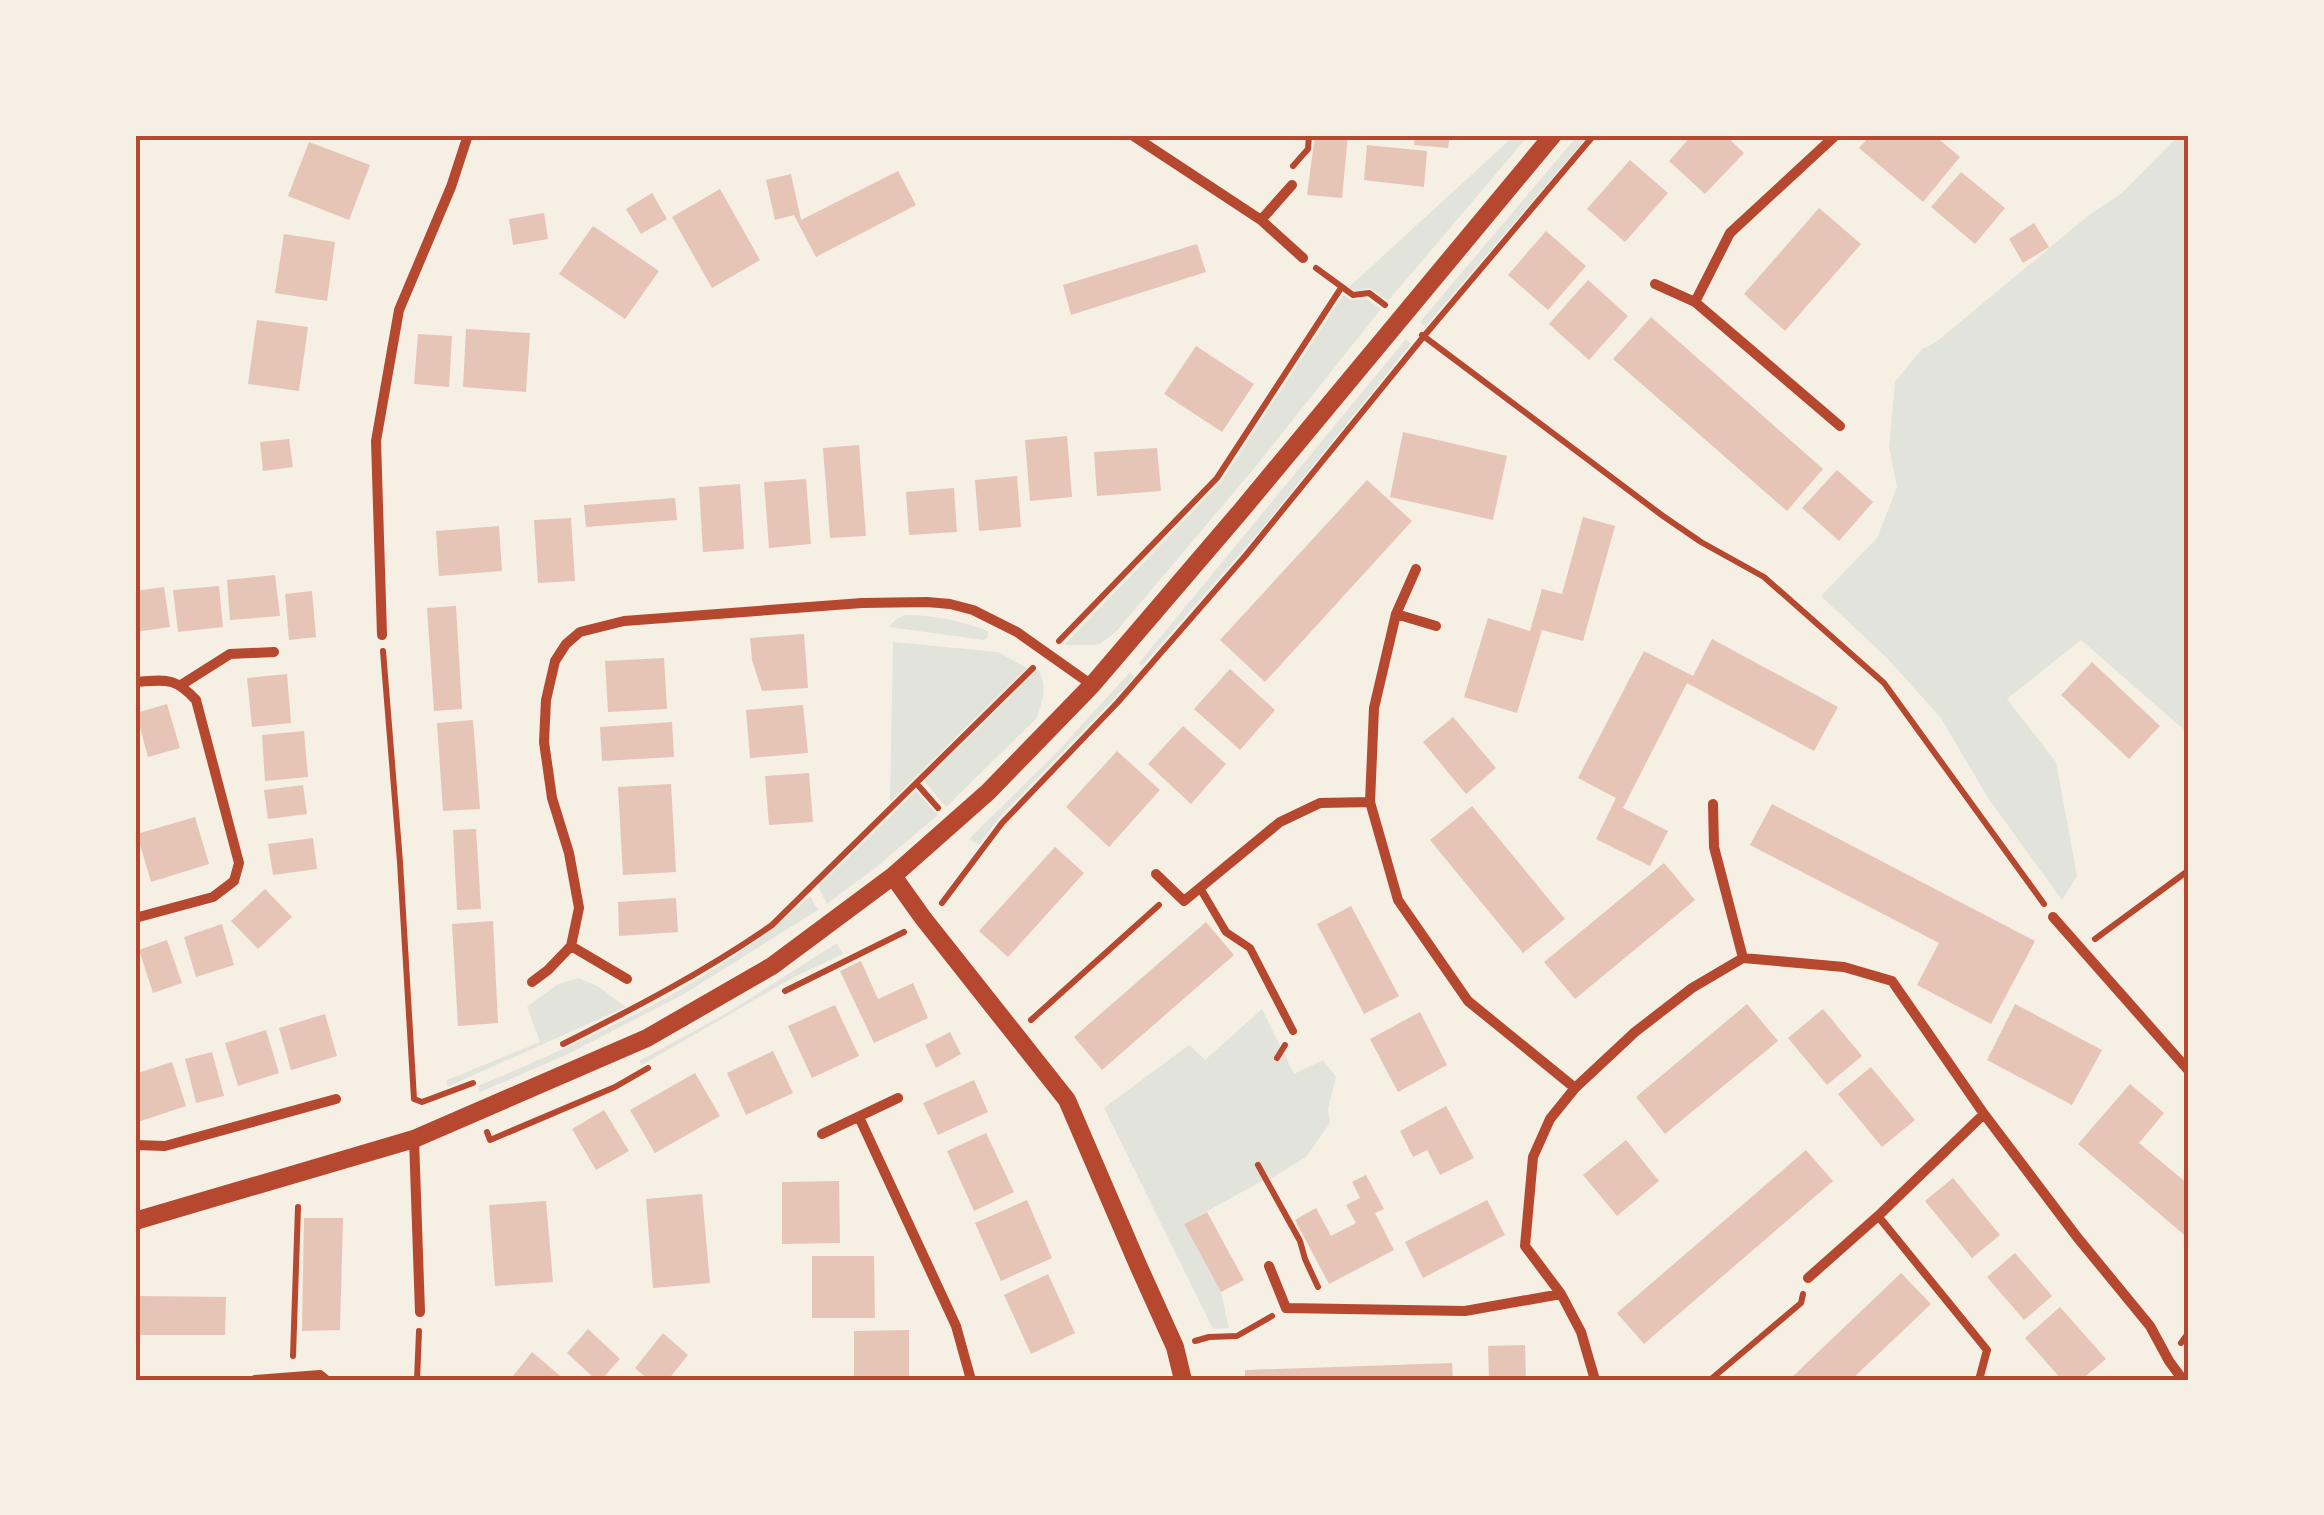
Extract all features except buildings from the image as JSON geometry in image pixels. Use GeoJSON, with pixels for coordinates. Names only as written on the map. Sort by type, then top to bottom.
{"type":"FeatureCollection","features":[{"type":"Feature","properties":{"kind":"street"},"geometry":{"type":"LineString","coordinates":[[382,635],[376,441],[398,310],[451,187],[468,135]]}},
{"type":"Feature","properties":{"kind":"street"},"geometry":{"type":"LineString","coordinates":[[1132,135],[1262,220],[1303,258]]}},
{"type":"Feature","properties":{"kind":"street"},"geometry":{"type":"LineString","coordinates":[[135,1221],[414,1139],[647,1038],[772,966],[893,876],[988,792],[1092,685],[1553,135]]}},
{"type":"Feature","properties":{"kind":"street"},"geometry":{"type":"LineString","coordinates":[[1695,302],[1730,234],[1836,135]]}},
{"type":"Feature","properties":{"kind":"street"},"geometry":{"type":"LineString","coordinates":[[1262,220],[1292,185]]}},
{"type":"Feature","properties":{"kind":"street"},"geometry":{"type":"LineString","coordinates":[[1655,284],[1695,302],[1840,426]]}},
{"type":"Feature","properties":{"kind":"street"},"geometry":{"type":"LineString","coordinates":[[1416,570],[1396,614],[1374,708],[1370,802],[1398,900],[1468,1001],[1575,1088]]}},
{"type":"Feature","properties":{"kind":"street"},"geometry":{"type":"LineString","coordinates":[[532,982],[570,946],[579,908],[569,853],[552,798],[544,742],[546,700],[555,660],[580,632],[624,621],[928,602],[973,610],[1017,632],[1092,685]]}},
{"type":"Feature","properties":{"kind":"street"},"geometry":{"type":"LineString","coordinates":[[1396,614],[1436,626]]}},
{"type":"Feature","properties":{"kind":"street"},"geometry":{"type":"LineString","coordinates":[[181,684],[230,654],[274,652]]}},
{"type":"Feature","properties":{"kind":"street"},"geometry":{"type":"LineString","coordinates":[[135,682],[168,680],[181,684],[196,700],[239,862],[234,882],[213,897],[135,918]]}},
{"type":"Feature","properties":{"kind":"street"},"geometry":{"type":"LineString","coordinates":[[1156,874],[1184,901],[1280,822],[1320,803],[1370,802]]}},
{"type":"Feature","properties":{"kind":"street"},"geometry":{"type":"LineString","coordinates":[[1714,804],[1714,847],[1743,958]]}},
{"type":"Feature","properties":{"kind":"street"},"geometry":{"type":"LineString","coordinates":[[893,876],[1068,1100],[1175,1346],[1183,1380]]}},
{"type":"Feature","properties":{"kind":"street"},"geometry":{"type":"LineString","coordinates":[[2053,917],[2189,1071]]}},
{"type":"Feature","properties":{"kind":"street"},"geometry":{"type":"LineString","coordinates":[[570,946],[627,979]]}},
{"type":"Feature","properties":{"kind":"street"},"geometry":{"type":"LineString","coordinates":[[1595,1380],[1581,1332],[1561,1294],[1526,1246],[1533,1156],[1550,1119],[1575,1088],[1635,1032],[1692,988],[1743,958],[1844,968],[1892,981],[1984,1114],[2150,1326],[2183,1380]]}},
{"type":"Feature","properties":{"kind":"street"},"geometry":{"type":"LineString","coordinates":[[822,1134],[898,1098]]}},
{"type":"Feature","properties":{"kind":"street"},"geometry":{"type":"LineString","coordinates":[[135,1145],[164,1146],[336,1099]]}},
{"type":"Feature","properties":{"kind":"street"},"geometry":{"type":"LineString","coordinates":[[1808,1278],[1984,1114]]}},
{"type":"Feature","properties":{"kind":"street"},"geometry":{"type":"LineString","coordinates":[[859,1117],[956,1326],[971,1380]]}},
{"type":"Feature","properties":{"kind":"street"},"geometry":{"type":"LineString","coordinates":[[414,1139],[420,1312]]}},
{"type":"Feature","properties":{"kind":"street"},"geometry":{"type":"LineString","coordinates":[[1270,1266],[1286,1308],[1465,1312],[1561,1294]]}},
{"type":"Feature","properties":{"kind":"street"},"geometry":{"type":"LineString","coordinates":[[255,1380],[320,1374],[326,1380]]}},
{"type":"Feature","properties":{"kind":"lane"},"geometry":{"type":"LineString","coordinates":[[1200,888],[1226,932],[1250,948],[1293,1032]]}},
{"type":"Feature","properties":{"kind":"lane"},"geometry":{"type":"LineString","coordinates":[[1878,1216],[1987,1350],[1979,1380]]}},
{"type":"Feature","properties":{"kind":"path"},"geometry":{"type":"LineString","coordinates":[[1292,185],[1288,172],[1308,149],[1309,135]]}},
{"type":"Feature","properties":{"kind":"path"},"geometry":{"type":"LineString","coordinates":[[1303,258],[1352,296],[1369,293],[1400,317]]}},
{"type":"Feature","properties":{"kind":"path"},"geometry":{"type":"LineString","coordinates":[[555,1048],[735,951],[772,924],[1164,536],[1217,478],[1342,288]]}},
{"type":"Feature","properties":{"kind":"path"},"geometry":{"type":"LineString","coordinates":[[1436,344],[1663,516],[1700,542],[1764,577],[1884,683],[2053,917]]}},
{"type":"Feature","properties":{"kind":"path"},"geometry":{"type":"LineString","coordinates":[[382,635],[414,1099],[422,1102],[487,1077]]}},
{"type":"Feature","properties":{"kind":"path"},"geometry":{"type":"LineString","coordinates":[[2082,948],[2189,870]]}},
{"type":"Feature","properties":{"kind":"path"},"geometry":{"type":"LineString","coordinates":[[1015,1034],[1174,891]]}},
{"type":"Feature","properties":{"kind":"path"},"geometry":{"type":"LineString","coordinates":[[1258,1166],[1300,1242],[1321,1308]]}},
{"type":"Feature","properties":{"kind":"path"},"geometry":{"type":"LineString","coordinates":[[292,1376],[298,1208]]}},
{"type":"Feature","properties":{"kind":"path"},"geometry":{"type":"LineString","coordinates":[[1710,1380],[1800,1303],[1808,1278]]}},
{"type":"Feature","properties":{"kind":"path"},"geometry":{"type":"LineString","coordinates":[[1175,1346],[1209,1336],[1237,1336],[1286,1308]]}},
{"type":"Feature","properties":{"kind":"path"},"geometry":{"type":"LineString","coordinates":[[417,1380],[420,1312]]}},
{"type":"Feature","properties":{"kind":"shaded area"},"geometry":{"type":"Polygon","coordinates":[[[1515,135],[1529,135],[1388,301],[1370,288],[1355,291],[1349,287],[1515,135]]]}},
{"type":"Feature","properties":{"kind":"shaded area"},"geometry":{"type":"Polygon","coordinates":[[[1578,135],[1589,135],[1425,327],[1420,322],[1578,135]]]}},
{"type":"Feature","properties":{"kind":"shaded area"},"geometry":{"type":"Polygon","coordinates":[[[2179,135],[2189,135],[2189,734],[2081,640],[2007,699],[2056,762],[2077,876],[2062,900],[1988,798],[1941,718],[1887,658],[1821,596],[1877,538],[1897,487],[1889,447],[1895,382],[1922,349],[1935,343],[2089,215],[2122,193],[2179,135]]]}},
{"type":"Feature","properties":{"kind":"shaded area"},"geometry":{"type":"Polygon","coordinates":[[[1343,295],[1351,300],[1367,299],[1381,309],[1256,466],[1115,633],[1098,645],[1064,645],[1221,482],[1343,295]]]}},
{"type":"Feature","properties":{"kind":"shaded area"},"geometry":{"type":"Polygon","coordinates":[[[1406,339],[1411,344],[1260,531],[1142,666],[1139,663],[1406,339]]]}},
{"type":"Feature","properties":{"kind":"shaded area"},"geometry":{"type":"Polygon","coordinates":[[[906,615],[968,624],[988,631],[987,638],[889,627],[906,615]]]}},
{"type":"Feature","properties":{"kind":"shaded area"},"geometry":{"type":"Polygon","coordinates":[[[893,642],[998,652],[1027,668],[890,802],[893,642]]]}},
{"type":"Feature","properties":{"kind":"shaded area"},"geometry":{"type":"Polygon","coordinates":[[[1038,669],[1044,688],[1037,718],[946,807],[924,781],[1038,669]]]}},
{"type":"Feature","properties":{"kind":"shaded area"},"geometry":{"type":"Polygon","coordinates":[[[1130,672],[1135,677],[998,819],[979,845],[969,839],[1059,750],[1130,672]]]}},
{"type":"Feature","properties":{"kind":"shaded area"},"geometry":{"type":"Polygon","coordinates":[[[916,791],[938,815],[827,904],[818,887],[916,791]]]}},
{"type":"Feature","properties":{"kind":"shaded area"},"geometry":{"type":"Polygon","coordinates":[[[810,896],[818,910],[684,994],[564,1056],[480,1092],[478,1086],[566,1048],[694,981],[735,956],[810,896]]]}},
{"type":"Feature","properties":{"kind":"shaded area"},"geometry":{"type":"Polygon","coordinates":[[[837,943],[843,954],[794,977],[642,1065],[639,1061],[727,1013],[837,943]]]}},
{"type":"Feature","properties":{"kind":"shaded area"},"geometry":{"type":"Polygon","coordinates":[[[579,978],[626,1007],[447,1087],[447,1080],[540,1042],[527,1007],[558,984],[579,978]]]}},
{"type":"Feature","properties":{"kind":"shaded area"},"geometry":{"type":"Polygon","coordinates":[[[1262,1009],[1294,1074],[1323,1060],[1336,1077],[1328,1109],[1330,1123],[1306,1157],[1184,1224],[1221,1292],[1229,1328],[1213,1329],[1104,1108],[1189,1045],[1205,1060],[1262,1009]]]}}]}
